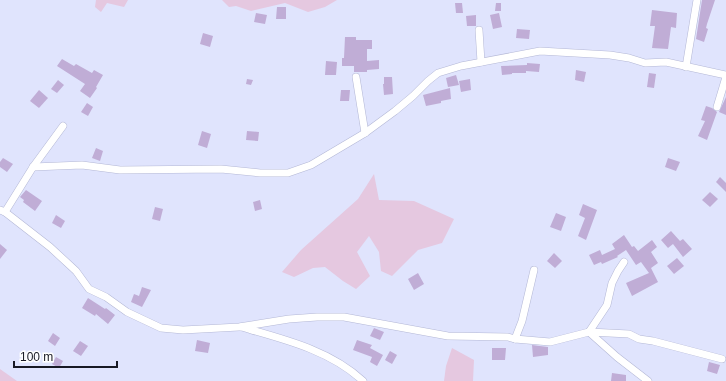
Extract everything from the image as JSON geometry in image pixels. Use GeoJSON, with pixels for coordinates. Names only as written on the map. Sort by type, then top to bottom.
{"type":"FeatureCollection","features":[{"type":"Feature","properties":{"kind":"street"},"geometry":{"type":"LineString","coordinates":[[686,67],[697,0]]}},
{"type":"Feature","properties":{"kind":"street"},"geometry":{"type":"LineString","coordinates":[[479,30],[481,62]]}},
{"type":"Feature","properties":{"kind":"street"},"geometry":{"type":"LineString","coordinates":[[33,167],[82,165],[120,170],[221,169],[260,173],[288,173],[311,165],[365,133],[395,111],[438,73],[461,66],[540,51],[610,55],[646,63],[666,62],[726,76],[717,107]]}},
{"type":"Feature","properties":{"kind":"street"},"geometry":{"type":"LineString","coordinates":[[356,77],[365,133]]}},
{"type":"Feature","properties":{"kind":"street"},"geometry":{"type":"LineString","coordinates":[[63,126],[2,211],[50,247],[76,271],[90,289],[106,297],[126,312],[161,328],[183,330],[239,327],[290,319],[344,317],[448,336],[508,337],[550,342],[590,332],[629,334],[639,339],[653,341],[722,359]]}},
{"type":"Feature","properties":{"kind":"street"},"geometry":{"type":"LineString","coordinates":[[590,332],[607,305],[612,282],[624,262]]}},
{"type":"Feature","properties":{"kind":"street"},"geometry":{"type":"LineString","coordinates":[[515,339],[522,321],[534,270]]}},
{"type":"Feature","properties":{"kind":"street"},"geometry":{"type":"LineString","coordinates":[[239,327],[297,343],[330,359],[358,376],[363,381]]}},
{"type":"Feature","properties":{"kind":"street"},"geometry":{"type":"LineString","coordinates":[[590,332],[617,357],[648,381]]}},
{"type":"Feature","properties":{"kind":"shaded area"},"geometry":{"type":"Polygon","coordinates":[[[96,0],[128,0],[124,7],[107,3],[101,12],[95,7],[96,0]]]}},
{"type":"Feature","properties":{"kind":"shaded area"},"geometry":{"type":"Polygon","coordinates":[[[222,0],[337,0],[325,7],[308,12],[285,3],[251,11],[236,6],[229,7],[222,0]]]}},
{"type":"Feature","properties":{"kind":"shaded area"},"geometry":{"type":"Polygon","coordinates":[[[374,174],[379,200],[414,201],[454,219],[442,243],[418,250],[392,276],[381,271],[379,252],[369,236],[357,252],[370,276],[356,289],[325,267],[313,268],[294,277],[282,272],[301,250],[358,199],[374,174]]]}},
{"type":"Feature","properties":{"kind":"shaded area"},"geometry":{"type":"Polygon","coordinates":[[[452,348],[474,360],[473,381],[444,381],[446,366],[452,348]]]}},
{"type":"Feature","properties":{"kind":"shaded area"},"geometry":{"type":"Polygon","coordinates":[[[0,369],[17,381],[0,381],[0,369]]]}},
{"type":"Feature","properties":{"kind":"building"},"geometry":{"type":"Polygon","coordinates":[[[702,0],[715,0],[707,24],[706,28],[708,29],[704,42],[696,39],[702,0]]]}},
{"type":"Feature","properties":{"kind":"building"},"geometry":{"type":"Polygon","coordinates":[[[455,3],[462,3],[463,13],[456,13],[455,3]]]}},
{"type":"Feature","properties":{"kind":"building"},"geometry":{"type":"Polygon","coordinates":[[[496,3],[501,3],[501,11],[495,11],[496,3]]]}},
{"type":"Feature","properties":{"kind":"building"},"geometry":{"type":"Polygon","coordinates":[[[277,7],[286,7],[286,19],[276,19],[277,7]]]}},
{"type":"Feature","properties":{"kind":"building"},"geometry":{"type":"Polygon","coordinates":[[[652,10],[677,13],[676,28],[671,27],[668,49],[652,48],[655,26],[650,26],[652,10]]]}},
{"type":"Feature","properties":{"kind":"building"},"geometry":{"type":"Polygon","coordinates":[[[256,13],[267,15],[265,24],[254,22],[256,13]]]}},
{"type":"Feature","properties":{"kind":"building"},"geometry":{"type":"Polygon","coordinates":[[[499,13],[502,27],[493,29],[490,15],[499,13]]]}},
{"type":"Feature","properties":{"kind":"building"},"geometry":{"type":"Polygon","coordinates":[[[476,15],[476,26],[467,26],[466,16],[476,15]]]}},
{"type":"Feature","properties":{"kind":"building"},"geometry":{"type":"Polygon","coordinates":[[[517,29],[530,30],[529,39],[516,38],[517,29]]]}},
{"type":"Feature","properties":{"kind":"building"},"geometry":{"type":"Polygon","coordinates":[[[203,33],[213,36],[210,47],[200,44],[203,33]]]}},
{"type":"Feature","properties":{"kind":"building"},"geometry":{"type":"Polygon","coordinates":[[[345,37],[356,37],[356,40],[372,40],[372,49],[367,49],[367,61],[379,60],[379,69],[367,70],[367,72],[354,72],[354,66],[342,66],[345,37]]]}},
{"type":"Feature","properties":{"kind":"building"},"geometry":{"type":"Polygon","coordinates":[[[62,59],[74,66],[76,64],[92,73],[94,70],[103,75],[90,98],[80,91],[85,84],[57,66],[62,59]]]}},
{"type":"Feature","properties":{"kind":"building"},"geometry":{"type":"Polygon","coordinates":[[[326,61],[337,62],[336,75],[325,75],[326,61]]]}},
{"type":"Feature","properties":{"kind":"building"},"geometry":{"type":"Polygon","coordinates":[[[527,63],[540,64],[539,72],[526,71],[526,73],[502,75],[501,66],[527,65],[527,63]]]}},
{"type":"Feature","properties":{"kind":"building"},"geometry":{"type":"Polygon","coordinates":[[[576,70],[586,72],[584,82],[575,80],[576,70]]]}},
{"type":"Feature","properties":{"kind":"building"},"geometry":{"type":"Polygon","coordinates":[[[649,73],[656,74],[654,88],[647,87],[649,73]]]}},
{"type":"Feature","properties":{"kind":"building"},"geometry":{"type":"Polygon","coordinates":[[[456,75],[459,85],[448,87],[446,78],[456,75]]]}},
{"type":"Feature","properties":{"kind":"building"},"geometry":{"type":"Polygon","coordinates":[[[384,77],[392,77],[393,94],[384,95],[384,77]]]}},
{"type":"Feature","properties":{"kind":"building"},"geometry":{"type":"Polygon","coordinates":[[[247,79],[253,80],[251,85],[246,84],[247,79]]]}},
{"type":"Feature","properties":{"kind":"building"},"geometry":{"type":"Polygon","coordinates":[[[470,79],[471,90],[461,92],[459,81],[470,79]]]}},
{"type":"Feature","properties":{"kind":"building"},"geometry":{"type":"Polygon","coordinates":[[[58,80],[64,85],[57,93],[51,89],[58,80]]]}},
{"type":"Feature","properties":{"kind":"building"},"geometry":{"type":"Polygon","coordinates":[[[450,88],[451,99],[426,106],[423,95],[450,88]]]}},
{"type":"Feature","properties":{"kind":"building"},"geometry":{"type":"Polygon","coordinates":[[[39,90],[48,98],[39,108],[30,101],[39,90]]]}},
{"type":"Feature","properties":{"kind":"building"},"geometry":{"type":"Polygon","coordinates":[[[341,90],[350,90],[349,101],[340,101],[341,90]]]}},
{"type":"Feature","properties":{"kind":"building"},"geometry":{"type":"Polygon","coordinates":[[[726,97],[726,115],[719,112],[726,97]]]}},
{"type":"Feature","properties":{"kind":"building"},"geometry":{"type":"Polygon","coordinates":[[[87,103],[93,107],[88,116],[81,112],[87,103]]]}},
{"type":"Feature","properties":{"kind":"building"},"geometry":{"type":"Polygon","coordinates":[[[706,106],[717,112],[707,140],[698,136],[705,121],[701,120],[706,106]]]}},
{"type":"Feature","properties":{"kind":"building"},"geometry":{"type":"Polygon","coordinates":[[[202,131],[211,134],[207,148],[198,145],[202,131]]]}},
{"type":"Feature","properties":{"kind":"building"},"geometry":{"type":"Polygon","coordinates":[[[247,131],[259,132],[258,141],[246,140],[247,131]]]}},
{"type":"Feature","properties":{"kind":"building"},"geometry":{"type":"Polygon","coordinates":[[[96,148],[103,151],[100,161],[92,158],[96,148]]]}},
{"type":"Feature","properties":{"kind":"building"},"geometry":{"type":"Polygon","coordinates":[[[3,158],[13,164],[7,172],[0,167],[0,162],[3,158]]]}},
{"type":"Feature","properties":{"kind":"building"},"geometry":{"type":"Polygon","coordinates":[[[668,158],[680,162],[676,171],[665,167],[668,158]]]}},
{"type":"Feature","properties":{"kind":"building"},"geometry":{"type":"Polygon","coordinates":[[[720,177],[726,183],[726,192],[716,182],[720,177]]]}},
{"type":"Feature","properties":{"kind":"building"},"geometry":{"type":"Polygon","coordinates":[[[26,190],[42,201],[35,211],[23,202],[24,200],[20,197],[26,190]]]}},
{"type":"Feature","properties":{"kind":"building"},"geometry":{"type":"Polygon","coordinates":[[[710,192],[718,199],[710,207],[702,200],[710,192]]]}},
{"type":"Feature","properties":{"kind":"building"},"geometry":{"type":"Polygon","coordinates":[[[260,200],[262,209],[255,211],[253,202],[260,200]]]}},
{"type":"Feature","properties":{"kind":"building"},"geometry":{"type":"Polygon","coordinates":[[[583,204],[597,210],[586,240],[578,236],[585,218],[579,215],[583,204]]]}},
{"type":"Feature","properties":{"kind":"building"},"geometry":{"type":"Polygon","coordinates":[[[155,207],[163,209],[160,221],[152,219],[155,207]]]}},
{"type":"Feature","properties":{"kind":"building"},"geometry":{"type":"Polygon","coordinates":[[[556,213],[566,217],[561,231],[550,227],[556,213]]]}},
{"type":"Feature","properties":{"kind":"building"},"geometry":{"type":"Polygon","coordinates":[[[56,215],[65,221],[61,228],[52,223],[56,215]]]}},
{"type":"Feature","properties":{"kind":"building"},"geometry":{"type":"Polygon","coordinates":[[[671,231],[680,241],[683,239],[692,249],[683,257],[673,244],[668,248],[661,240],[671,231]]]}},
{"type":"Feature","properties":{"kind":"building"},"geometry":{"type":"Polygon","coordinates":[[[624,235],[632,247],[634,246],[638,251],[652,240],[657,247],[651,252],[658,263],[651,268],[658,282],[632,296],[626,283],[649,273],[641,262],[636,265],[626,250],[617,256],[618,257],[602,264],[601,262],[594,265],[589,255],[600,250],[602,255],[615,249],[612,244],[624,235]]]}},
{"type":"Feature","properties":{"kind":"building"},"geometry":{"type":"Polygon","coordinates":[[[0,244],[7,250],[0,259],[0,244]]]}},
{"type":"Feature","properties":{"kind":"building"},"geometry":{"type":"Polygon","coordinates":[[[554,253],[562,261],[555,268],[547,261],[554,253]]]}},
{"type":"Feature","properties":{"kind":"building"},"geometry":{"type":"Polygon","coordinates":[[[677,258],[684,266],[674,274],[667,266],[677,258]]]}},
{"type":"Feature","properties":{"kind":"building"},"geometry":{"type":"Polygon","coordinates":[[[418,273],[424,284],[414,290],[408,279],[418,273]]]}},
{"type":"Feature","properties":{"kind":"building"},"geometry":{"type":"Polygon","coordinates":[[[142,287],[151,290],[142,307],[131,302],[134,294],[139,296],[142,287]]]}},
{"type":"Feature","properties":{"kind":"building"},"geometry":{"type":"Polygon","coordinates":[[[88,298],[115,315],[108,324],[96,314],[95,316],[82,308],[88,298]]]}},
{"type":"Feature","properties":{"kind":"building"},"geometry":{"type":"Polygon","coordinates":[[[374,328],[384,332],[380,340],[370,336],[374,328]]]}},
{"type":"Feature","properties":{"kind":"building"},"geometry":{"type":"Polygon","coordinates":[[[53,333],[60,338],[55,346],[48,341],[53,333]]]}},
{"type":"Feature","properties":{"kind":"building"},"geometry":{"type":"Polygon","coordinates":[[[197,340],[210,343],[208,353],[195,351],[197,340]]]}},
{"type":"Feature","properties":{"kind":"building"},"geometry":{"type":"Polygon","coordinates":[[[357,340],[372,345],[370,348],[383,355],[377,366],[370,362],[372,357],[353,350],[357,340]]]}},
{"type":"Feature","properties":{"kind":"building"},"geometry":{"type":"Polygon","coordinates":[[[80,341],[88,346],[81,356],[73,351],[80,341]]]}},
{"type":"Feature","properties":{"kind":"building"},"geometry":{"type":"Polygon","coordinates":[[[532,345],[548,347],[548,355],[533,357],[532,345]]]}},
{"type":"Feature","properties":{"kind":"building"},"geometry":{"type":"Polygon","coordinates":[[[492,348],[506,348],[505,360],[492,360],[492,348]]]}},
{"type":"Feature","properties":{"kind":"building"},"geometry":{"type":"Polygon","coordinates":[[[390,351],[397,355],[392,364],[385,360],[390,351]]]}},
{"type":"Feature","properties":{"kind":"building"},"geometry":{"type":"Polygon","coordinates":[[[56,357],[63,361],[59,368],[52,364],[56,357]]]}},
{"type":"Feature","properties":{"kind":"building"},"geometry":{"type":"Polygon","coordinates":[[[709,362],[720,365],[717,374],[707,371],[709,362]]]}},
{"type":"Feature","properties":{"kind":"building"},"geometry":{"type":"Polygon","coordinates":[[[612,373],[626,375],[626,381],[611,381],[612,373]]]}}]}
